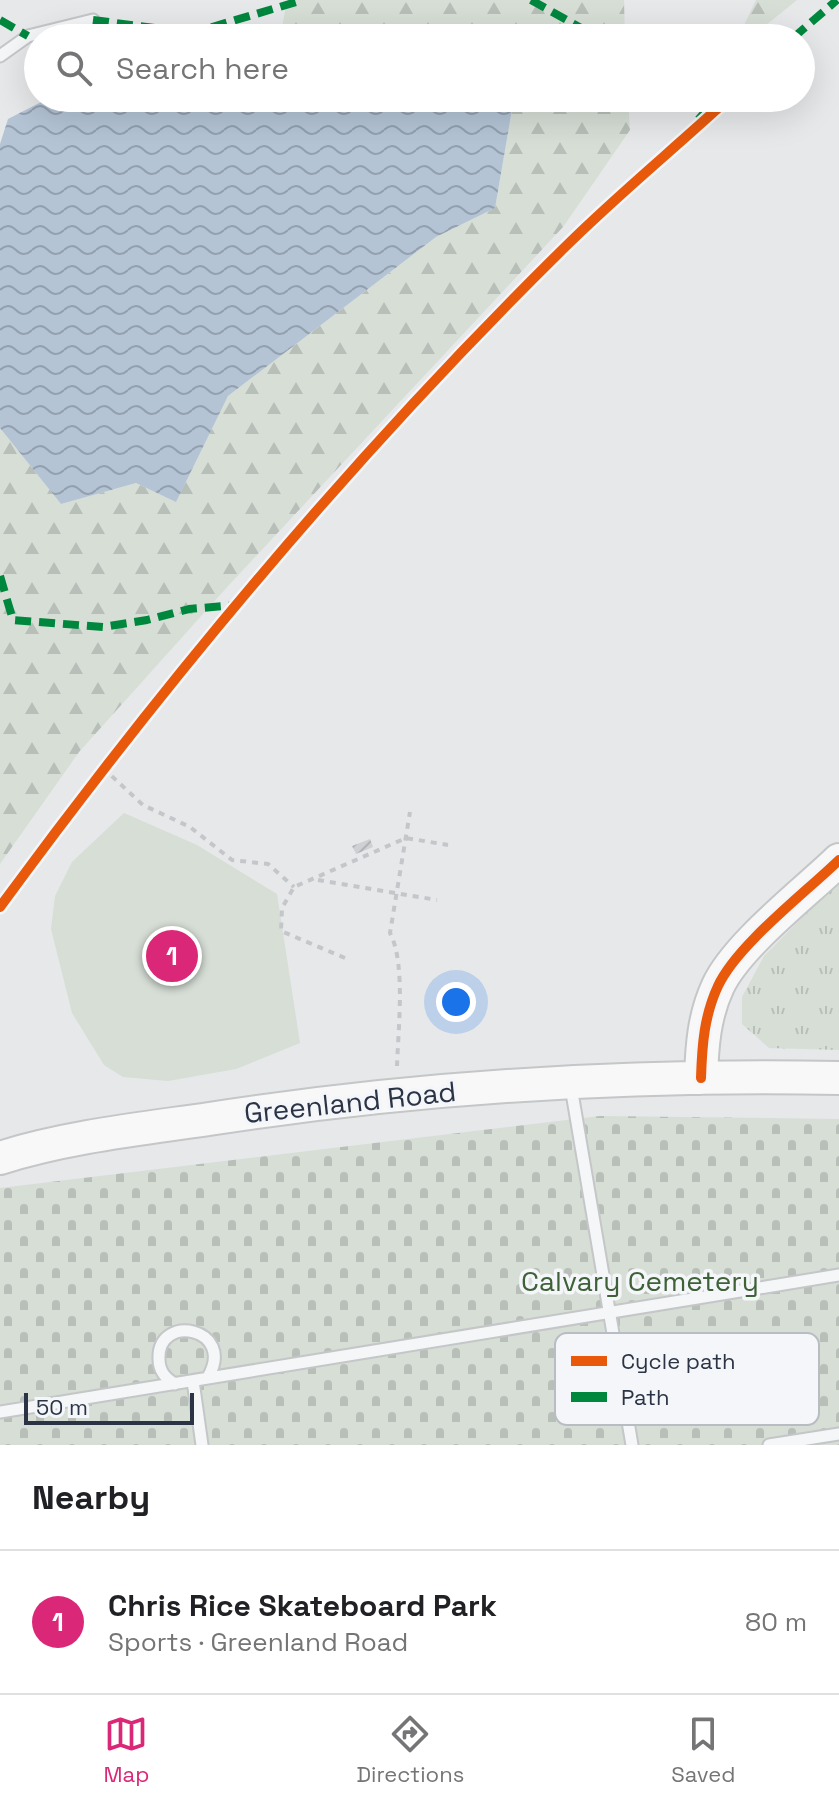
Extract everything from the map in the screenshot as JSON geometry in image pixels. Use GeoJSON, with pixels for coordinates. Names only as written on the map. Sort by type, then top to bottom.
{"type":"FeatureCollection","features":[{"type":"Feature","properties":{"kind":"main road"},"geometry":{"type":"LineString","coordinates":[[701,1078],[706,1019],[719,983],[758,936],[839,860]]}},
{"type":"Feature","properties":{"kind":"main road","name":"Greenland Road"},"geometry":{"type":"LineString","coordinates":[[1,1158],[99,1137],[257,1111],[461,1089],[701,1078],[839,1078]]}},
{"type":"Feature","properties":{"kind":"lane"},"geometry":{"type":"LineString","coordinates":[[77,24],[93,20]]}},
{"type":"Feature","properties":{"kind":"lane"},"geometry":{"type":"LineString","coordinates":[[0,56],[24,39]]}},
{"type":"Feature","properties":{"kind":"lane"},"geometry":{"type":"LineString","coordinates":[[570,1082],[614,1333]]}},
{"type":"Feature","properties":{"kind":"lane"},"geometry":{"type":"LineString","coordinates":[[0,1412],[839,1275]]}},
{"type":"Feature","properties":{"kind":"lane"},"geometry":{"type":"LineString","coordinates":[[175,1384],[167,1379],[158,1363],[162,1344],[176,1332],[194,1331],[210,1342],[215,1359],[208,1377]]}},
{"type":"Feature","properties":{"kind":"lane"},"geometry":{"type":"LineString","coordinates":[[193,1381],[202,1445]]}},
{"type":"Feature","properties":{"kind":"lane"},"geometry":{"type":"LineString","coordinates":[[629,1425],[632,1445]]}},
{"type":"Feature","properties":{"kind":"lane"},"geometry":{"type":"LineString","coordinates":[[769,1445],[839,1434]]}},
{"type":"Feature","properties":{"kind":"path"},"geometry":{"type":"LineString","coordinates":[[103,768],[143,805],[190,827],[232,860],[268,864],[294,887]]}},
{"type":"Feature","properties":{"kind":"path"},"geometry":{"type":"LineString","coordinates":[[397,1066],[397,946],[390,933],[410,812]]}},
{"type":"Feature","properties":{"kind":"path"},"geometry":{"type":"LineString","coordinates":[[345,958],[281,931],[282,908],[294,887],[406,838],[448,845]]}},
{"type":"Feature","properties":{"kind":"path"},"geometry":{"type":"LineString","coordinates":[[314,879],[437,900]]}},
{"type":"Feature","properties":{"kind":"green space"},"geometry":{"type":"Polygon","coordinates":[[[287,0],[624,0],[625,24],[283,24],[287,0]]]}},
{"type":"Feature","properties":{"kind":"green space"},"geometry":{"type":"Polygon","coordinates":[[[756,0],[797,0],[767,24],[745,24],[756,0]]]}},
{"type":"Feature","properties":{"kind":"green space"},"geometry":{"type":"Polygon","coordinates":[[[512,112],[629,112],[630,130],[563,227],[229,585],[79,752],[0,864],[0,428],[61,504],[136,483],[176,501],[228,396],[436,237],[495,208],[512,112]]]}},
{"type":"Feature","properties":{"kind":"green space"},"geometry":{"type":"Polygon","coordinates":[[[124,813],[197,845],[277,894],[300,1043],[236,1069],[168,1081],[123,1077],[104,1065],[72,1013],[51,929],[55,896],[72,862],[124,813]]]}},
{"type":"Feature","properties":{"kind":"green space"},"geometry":{"type":"Polygon","coordinates":[[[839,880],[839,1050],[769,1048],[742,1024],[742,997],[764,956],[839,880]]]}},
{"type":"Feature","properties":{"kind":"green space","name":"Calvary Cemetery"},"geometry":{"type":"Polygon","coordinates":[[[600,1116],[839,1119],[839,1445],[0,1445],[0,1188],[600,1116]]]}},
{"type":"Feature","properties":{"kind":"water"},"geometry":{"type":"Polygon","coordinates":[[[24,111],[512,112],[495,208],[436,237],[228,396],[176,502],[136,483],[61,504],[0,428],[0,144],[8,119],[24,111]]]}},
{"type":"Feature","properties":{"kind":"building"},"geometry":{"type":"Polygon","coordinates":[[[370,839],[373,847],[356,854],[352,846],[370,839]]]}},
{"type":"Feature","properties":{"kind":"marked path"},"geometry":{"type":"LineString","coordinates":[[222,24],[303,0]]}},
{"type":"Feature","properties":{"kind":"marked path"},"geometry":{"type":"LineString","coordinates":[[531,0],[574,24]]}},
{"type":"Feature","properties":{"kind":"marked path"},"geometry":{"type":"LineString","coordinates":[[809,24],[837,0]]}},
{"type":"Feature","properties":{"kind":"marked path"},"geometry":{"type":"LineString","coordinates":[[0,20],[24,34]]}},
{"type":"Feature","properties":{"kind":"marked path"},"geometry":{"type":"LineString","coordinates":[[93,20],[123,24]]}},
{"type":"Feature","properties":{"kind":"marked path"},"geometry":{"type":"LineString","coordinates":[[696,112],[705,120]]}},
{"type":"Feature","properties":{"kind":"marked path"},"geometry":{"type":"LineString","coordinates":[[0,576],[13,620],[103,627],[189,609],[237,605]]}},
{"type":"Feature","properties":{"kind":"cycle path"},"geometry":{"type":"LineString","coordinates":[[0,907],[199,650],[412,404],[563,249],[713,112]]}},
{"type":"Feature","properties":{"kind":"cycle path"},"geometry":{"type":"LineString","coordinates":[[701,1078],[707,1020],[713,997],[727,970],[773,920],[839,860]]}},
{"type":"Feature","properties":{"kind":"place","name":"Chris Rice Skateboard Park"},"geometry":{"type":"Point","coordinates":[172,956]}}]}
